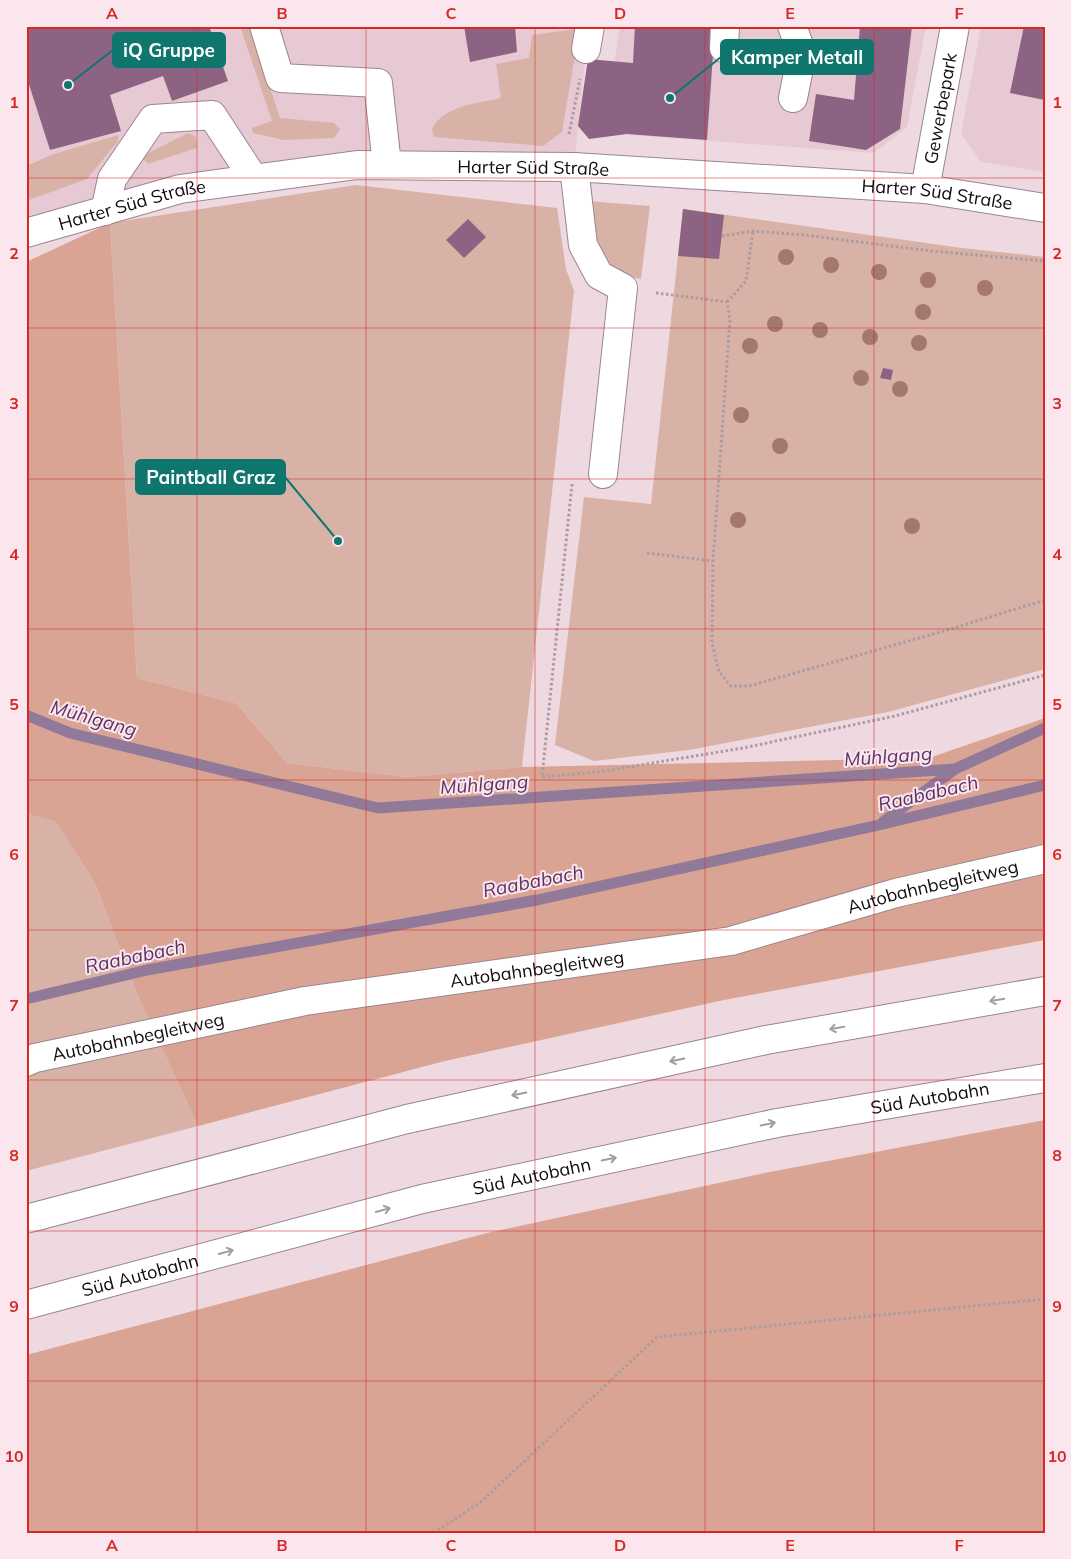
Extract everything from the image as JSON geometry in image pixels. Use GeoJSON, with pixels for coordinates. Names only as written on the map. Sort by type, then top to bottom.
{"type":"FeatureCollection","features":[{"type":"Feature","properties":{"kind":"main road"},"geometry":{"type":"LineString","coordinates":[[264,26],[280,78],[378,83],[387,164]]}},
{"type":"Feature","properties":{"kind":"main road"},"geometry":{"type":"LineString","coordinates":[[792,26],[802,53],[793,98]]}},
{"type":"Feature","properties":{"kind":"main road","name":"Gewerbepark"},"geometry":{"type":"LineString","coordinates":[[925,188],[955,26]]}},
{"type":"Feature","properties":{"kind":"main road"},"geometry":{"type":"LineString","coordinates":[[105,211],[112,179],[153,119],[212,115],[254,179]]}},
{"type":"Feature","properties":{"kind":"main road","name":"Harter Süd Straße"},"geometry":{"type":"LineString","coordinates":[[26,234],[180,189],[357,165],[387,164],[574,167],[925,188],[1045,208]]}},
{"type":"Feature","properties":{"kind":"main road"},"geometry":{"type":"LineString","coordinates":[[574,167],[583,245],[599,275],[623,288],[603,474]]}},
{"type":"Feature","properties":{"kind":"main road","name":"Autobahnbegleitweg"},"geometry":{"type":"LineString","coordinates":[[26,1062],[45,1056],[304,1001],[731,941],[896,893],[1045,859]]}},
{"type":"Feature","properties":{"kind":"main road"},"geometry":{"type":"LineString","coordinates":[[26,1219],[407,1119],[766,1040],[1045,991]]}},
{"type":"Feature","properties":{"kind":"main road","name":"Süd Autobahn"},"geometry":{"type":"LineString","coordinates":[[26,1305],[422,1200],[777,1122],[1045,1078]]}},
{"type":"Feature","properties":{"kind":"path"},"geometry":{"type":"LineString","coordinates":[[574,167],[568,140],[588,38]]}},
{"type":"Feature","properties":{"kind":"path"},"geometry":{"type":"LineString","coordinates":[[727,302],[746,280],[753,231]]}},
{"type":"Feature","properties":{"kind":"path"},"geometry":{"type":"LineString","coordinates":[[722,236],[753,231],[804,235],[931,251],[1045,261]]}},
{"type":"Feature","properties":{"kind":"path"},"geometry":{"type":"LineString","coordinates":[[623,288],[727,302]]}},
{"type":"Feature","properties":{"kind":"path"},"geometry":{"type":"LineString","coordinates":[[727,302],[730,320],[714,561],[712,643],[719,672],[731,686],[750,686],[1045,600]]}},
{"type":"Feature","properties":{"kind":"path"},"geometry":{"type":"LineString","coordinates":[[572,476],[542,777],[598,772],[743,748],[895,716],[1045,675]]}},
{"type":"Feature","properties":{"kind":"path"},"geometry":{"type":"LineString","coordinates":[[647,553],[714,561]]}},
{"type":"Feature","properties":{"kind":"path"},"geometry":{"type":"LineString","coordinates":[[434,1533],[482,1501],[658,1337],[1045,1299]]}},
{"type":"Feature","properties":{"kind":"shaded area"},"geometry":{"type":"Polygon","coordinates":[[[26,26],[590,26],[574,167],[387,165],[180,189],[26,237],[26,26]]]}},
{"type":"Feature","properties":{"kind":"shaded area"},"geometry":{"type":"Polygon","coordinates":[[[240,26],[250,26],[280,118],[334,123],[340,129],[334,138],[284,140],[253,133],[252,128],[272,121],[240,26]]]}},
{"type":"Feature","properties":{"kind":"shaded area"},"geometry":{"type":"Polygon","coordinates":[[[572,26],[580,26],[562,132],[543,146],[434,137],[432,129],[444,115],[472,104],[501,98],[496,64],[529,58],[532,35],[570,30],[572,26]]]}},
{"type":"Feature","properties":{"kind":"shaded area"},"geometry":{"type":"Polygon","coordinates":[[[620,26],[926,26],[907,127],[874,153],[629,135],[607,106],[620,26]]]}},
{"type":"Feature","properties":{"kind":"shaded area"},"geometry":{"type":"Polygon","coordinates":[[[981,26],[1045,26],[1045,172],[981,162],[961,134],[981,26]]]}},
{"type":"Feature","properties":{"kind":"shaded area"},"geometry":{"type":"Polygon","coordinates":[[[188,133],[196,137],[197,148],[148,164],[143,159],[146,154],[188,133]]]}},
{"type":"Feature","properties":{"kind":"shaded area"},"geometry":{"type":"Polygon","coordinates":[[[118,135],[118,141],[87,179],[26,201],[26,166],[54,154],[118,135]]]}},
{"type":"Feature","properties":{"kind":"shaded area"},"geometry":{"type":"Polygon","coordinates":[[[356,185],[557,208],[566,269],[574,291],[522,767],[406,777],[287,763],[236,703],[137,678],[110,223],[356,185]]]}},
{"type":"Feature","properties":{"kind":"shaded area"},"geometry":{"type":"Polygon","coordinates":[[[588,201],[650,206],[641,279],[623,276],[600,257],[590,238],[588,201]]]}},
{"type":"Feature","properties":{"kind":"shaded area"},"geometry":{"type":"Polygon","coordinates":[[[683,209],[962,248],[1045,257],[1045,669],[888,712],[689,750],[594,761],[555,745],[584,497],[651,504],[683,209]]]}},
{"type":"Feature","properties":{"kind":"shaded area"},"geometry":{"type":"Polygon","coordinates":[[[110,223],[137,678],[236,703],[287,763],[406,777],[522,767],[929,758],[1045,718],[1045,940],[724,1000],[445,1061],[198,1126],[137,994],[95,883],[56,822],[26,814],[26,262],[110,223]]]}},
{"type":"Feature","properties":{"kind":"shaded area"},"geometry":{"type":"Polygon","coordinates":[[[26,814],[56,822],[95,883],[137,994],[198,1126],[26,1171],[26,814]]]}},
{"type":"Feature","properties":{"kind":"shaded area"},"geometry":{"type":"Polygon","coordinates":[[[1045,1120],[1045,1533],[26,1533],[26,1355],[487,1233],[760,1174],[1045,1120]]]}},
{"type":"Feature","properties":{"kind":"building"},"geometry":{"type":"Polygon","coordinates":[[[26,26],[209,26],[228,81],[172,101],[163,76],[110,95],[121,131],[50,150],[26,75],[26,26]]]}},
{"type":"Feature","properties":{"kind":"building"},"geometry":{"type":"Polygon","coordinates":[[[464,26],[515,26],[517,52],[470,62],[464,26]]]}},
{"type":"Feature","properties":{"kind":"building"},"geometry":{"type":"Polygon","coordinates":[[[635,26],[715,26],[707,140],[627,134],[589,139],[578,126],[588,59],[633,63],[635,26]]]}},
{"type":"Feature","properties":{"kind":"building"},"geometry":{"type":"Polygon","coordinates":[[[860,26],[912,26],[900,129],[866,150],[809,141],[816,94],[854,100],[860,26]]]}},
{"type":"Feature","properties":{"kind":"building"},"geometry":{"type":"Polygon","coordinates":[[[1024,26],[1045,26],[1045,100],[1010,93],[1024,26]]]}},
{"type":"Feature","properties":{"kind":"building"},"geometry":{"type":"Polygon","coordinates":[[[683,209],[724,215],[719,259],[678,256],[683,209]]]}},
{"type":"Feature","properties":{"kind":"building"},"geometry":{"type":"Polygon","coordinates":[[[468,219],[486,237],[464,258],[446,240],[468,219]]]}},
{"type":"Feature","properties":{"kind":"building"},"geometry":{"type":"Polygon","coordinates":[[[883,368],[893,370],[891,380],[880,378],[883,368]]]}},
{"type":"Feature","properties":{"kind":"waterway","name":"Mühlgang"},"geometry":{"type":"LineString","coordinates":[[26,715],[70,733],[378,808],[955,769]]}},
{"type":"Feature","properties":{"kind":"waterway"},"geometry":{"type":"LineString","coordinates":[[883,822],[955,769],[1045,728]]}},
{"type":"Feature","properties":{"kind":"waterway","name":"Raababach"},"geometry":{"type":"LineString","coordinates":[[26,999],[147,970],[537,900],[879,825],[1045,785]]}},
{"type":"Feature","properties":{"kind":"place","name":"iQ Gruppe"},"geometry":{"type":"Point","coordinates":[68,85]}},
{"type":"Feature","properties":{"kind":"place","name":"Kamper Metall"},"geometry":{"type":"Point","coordinates":[670,98]}},
{"type":"Feature","properties":{"kind":"place","name":"Paintball Graz"},"geometry":{"type":"Point","coordinates":[338,541]}}]}
